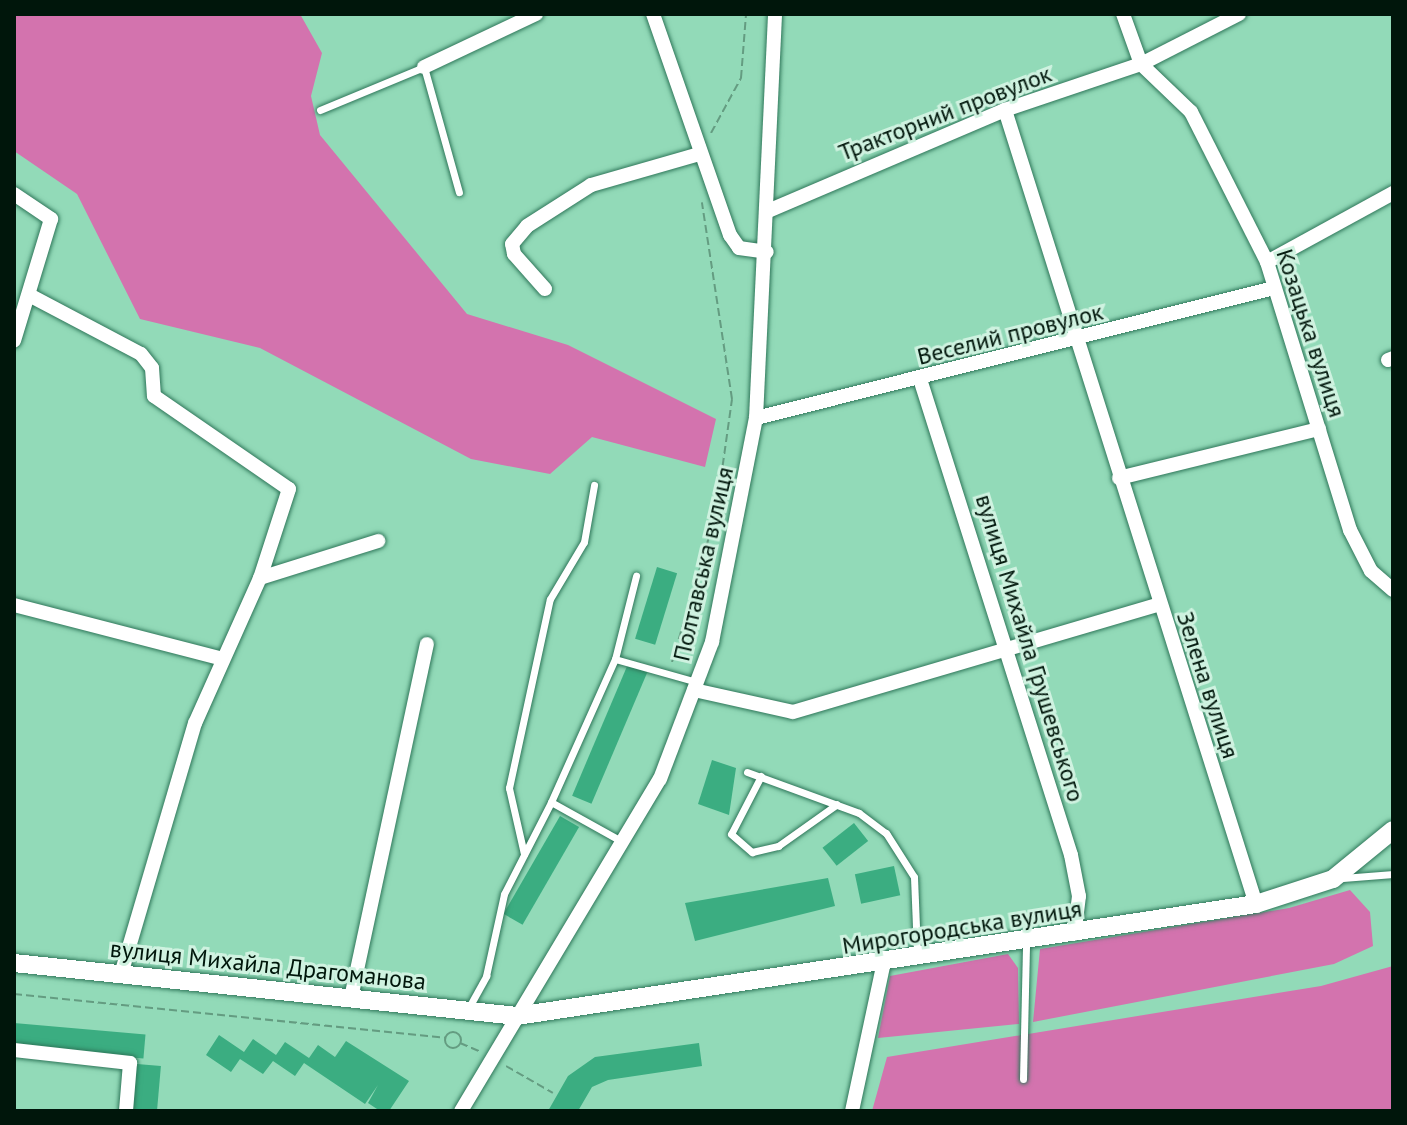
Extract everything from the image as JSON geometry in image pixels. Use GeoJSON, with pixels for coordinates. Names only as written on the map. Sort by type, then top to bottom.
{"type":"FeatureCollection","features":[{"type":"Feature","properties":{"kind":"street"},"geometry":{"type":"LineString","coordinates":[[424,67],[536,14]]}},
{"type":"Feature","properties":{"kind":"street"},"geometry":{"type":"LineString","coordinates":[[653,14],[688,104],[699,154],[730,235],[739,248],[767,252]]}},
{"type":"Feature","properties":{"kind":"street","name":"Полтавська вулиця"},"geometry":{"type":"LineString","coordinates":[[461,1111],[660,779],[695,686],[743,510],[756,418],[767,252],[775,14]]}},
{"type":"Feature","properties":{"kind":"street","name":"Козацька вулиця"},"geometry":{"type":"LineString","coordinates":[[1123,14],[1141,64],[1191,112],[1267,262],[1350,530],[1371,571],[1393,590]]}},
{"type":"Feature","properties":{"kind":"street","name":"Тракторний провулок"},"geometry":{"type":"LineString","coordinates":[[768,211],[1005,110],[1141,64],[1239,14]]}},
{"type":"Feature","properties":{"kind":"street","name":"Зелена вулиця"},"geometry":{"type":"LineString","coordinates":[[1005,110],[1075,341],[1256,904]]}},
{"type":"Feature","properties":{"kind":"street"},"geometry":{"type":"LineString","coordinates":[[545,289],[514,254],[512,244],[527,226],[591,185],[699,154]]}},
{"type":"Feature","properties":{"kind":"street"},"geometry":{"type":"LineString","coordinates":[[1267,262],[1393,193]]}},
{"type":"Feature","properties":{"kind":"street"},"geometry":{"type":"LineString","coordinates":[[14,194],[51,219],[31,296],[14,341]]}},
{"type":"Feature","properties":{"kind":"street","name":"Веселий провулок"},"geometry":{"type":"LineString","coordinates":[[756,418],[1075,341],[1274,288]]}},
{"type":"Feature","properties":{"kind":"street"},"geometry":{"type":"LineString","coordinates":[[31,296],[141,354],[152,368],[154,396],[288,483],[260,578],[219,658],[121,974]]}},
{"type":"Feature","properties":{"kind":"street","name":"вулиця Михайла Грушевського"},"geometry":{"type":"LineString","coordinates":[[920,379],[1010,649],[1071,855],[1079,896],[1074,934]]}},
{"type":"Feature","properties":{"kind":"street"},"geometry":{"type":"LineString","coordinates":[[1119,478],[1319,429]]}},
{"type":"Feature","properties":{"kind":"street"},"geometry":{"type":"LineString","coordinates":[[260,578],[378,541]]}},
{"type":"Feature","properties":{"kind":"street"},"geometry":{"type":"LineString","coordinates":[[695,686],[793,712],[1159,604]]}},
{"type":"Feature","properties":{"kind":"street"},"geometry":{"type":"LineString","coordinates":[[14,605],[219,658]]}},
{"type":"Feature","properties":{"kind":"street"},"geometry":{"type":"LineString","coordinates":[[351,998],[427,644]]}},
{"type":"Feature","properties":{"kind":"street","name":"Мирогородська вулиця"},"geometry":{"type":"LineString","coordinates":[[517,1016],[1026,942],[1256,904],[1333,879],[1393,830]]}},
{"type":"Feature","properties":{"kind":"street"},"geometry":{"type":"LineString","coordinates":[[852,1111],[884,962]]}},
{"type":"Feature","properties":{"kind":"street","name":"вулиця Михайла Драгоманова"},"geometry":{"type":"LineString","coordinates":[[14,963],[517,1016]]}},
{"type":"Feature","properties":{"kind":"street"},"geometry":{"type":"LineString","coordinates":[[14,1050],[130,1063],[126,1111]]}},
{"type":"Feature","properties":{"kind":"lane"},"geometry":{"type":"LineString","coordinates":[[320,110],[424,67],[459,192]]}},
{"type":"Feature","properties":{"kind":"lane"},"geometry":{"type":"LineString","coordinates":[[524,854],[509,788],[547,611],[584,542],[594,485]]}},
{"type":"Feature","properties":{"kind":"lane"},"geometry":{"type":"LineString","coordinates":[[467,1011],[486,976],[504,894],[551,802],[615,659],[636,576]]}},
{"type":"Feature","properties":{"kind":"lane"},"geometry":{"type":"LineString","coordinates":[[615,659],[669,674],[695,686]]}},
{"type":"Feature","properties":{"kind":"lane"},"geometry":{"type":"LineString","coordinates":[[747,772],[837,804],[886,833],[910,867],[917,958]]}},
{"type":"Feature","properties":{"kind":"lane"},"geometry":{"type":"LineString","coordinates":[[761,776],[731,834],[752,852],[778,846],[837,804]]}},
{"type":"Feature","properties":{"kind":"lane"},"geometry":{"type":"LineString","coordinates":[[551,802],[624,842]]}},
{"type":"Feature","properties":{"kind":"lane"},"geometry":{"type":"LineString","coordinates":[[1333,879],[1393,874]]}},
{"type":"Feature","properties":{"kind":"lane"},"geometry":{"type":"LineString","coordinates":[[1023,1079],[1026,942]]}},
{"type":"Feature","properties":{"kind":"path"},"geometry":{"type":"LineString","coordinates":[[699,154],[741,78],[746,14]]}},
{"type":"Feature","properties":{"kind":"path"},"geometry":{"type":"LineString","coordinates":[[669,674],[716,513],[731,412],[701,196]]}},
{"type":"Feature","properties":{"kind":"path"},"geometry":{"type":"LineString","coordinates":[[14,994],[445,1038],[454,1032],[460,1043],[553,1093]]}},
{"type":"Feature","properties":{"kind":"path"},"geometry":{"type":"LineString","coordinates":[[445,1038],[451,1048],[460,1043]]}},
{"type":"Feature","properties":{"kind":"shaded area"},"geometry":{"type":"Polygon","coordinates":[[[14,14],[300,14],[322,53],[311,96],[320,135],[467,314],[568,345],[716,419],[705,467],[592,437],[550,474],[471,459],[260,348],[140,319],[77,194],[14,151],[14,14]]]}},
{"type":"Feature","properties":{"kind":"shaded area"},"geometry":{"type":"Polygon","coordinates":[[[1350,890],[1370,912],[1373,946],[1334,964],[1033,1022],[1040,949],[1289,908],[1350,890]]]}},
{"type":"Feature","properties":{"kind":"shaded area"},"geometry":{"type":"Polygon","coordinates":[[[1008,954],[1018,968],[1019,1024],[878,1038],[890,976],[1008,954]]]}},
{"type":"Feature","properties":{"kind":"shaded area"},"geometry":{"type":"Polygon","coordinates":[[[1393,966],[1393,1111],[872,1111],[887,1057],[1321,986],[1393,966]]]}},
{"type":"Feature","properties":{"kind":"building"},"geometry":{"type":"Polygon","coordinates":[[[657,567],[677,573],[655,645],[635,639],[657,567]]]}},
{"type":"Feature","properties":{"kind":"building"},"geometry":{"type":"Polygon","coordinates":[[[628,664],[647,672],[591,804],[572,796],[628,664]]]}},
{"type":"Feature","properties":{"kind":"building"},"geometry":{"type":"Polygon","coordinates":[[[712,760],[736,768],[729,815],[698,804],[712,760]]]}},
{"type":"Feature","properties":{"kind":"building"},"geometry":{"type":"Polygon","coordinates":[[[560,816],[579,827],[523,925],[504,914],[560,816]]]}},
{"type":"Feature","properties":{"kind":"building"},"geometry":{"type":"Polygon","coordinates":[[[854,823],[868,841],[837,866],[822,848],[854,823]]]}},
{"type":"Feature","properties":{"kind":"building"},"geometry":{"type":"Polygon","coordinates":[[[894,866],[900,895],[861,904],[855,874],[894,866]]]}},
{"type":"Feature","properties":{"kind":"building"},"geometry":{"type":"Polygon","coordinates":[[[828,878],[835,906],[695,941],[685,903],[828,878]]]}},
{"type":"Feature","properties":{"kind":"building"},"geometry":{"type":"Polygon","coordinates":[[[14,1023],[145,1035],[143,1058],[14,1047],[14,1023]]]}},
{"type":"Feature","properties":{"kind":"building"},"geometry":{"type":"Polygon","coordinates":[[[219,1035],[244,1052],[253,1039],[276,1055],[285,1042],[309,1058],[318,1045],[335,1057],[346,1041],[409,1081],[389,1111],[380,1111],[368,1103],[378,1085],[365,1104],[304,1063],[295,1076],[273,1061],[263,1074],[240,1059],[231,1072],[206,1055],[219,1035]]]}},
{"type":"Feature","properties":{"kind":"building"},"geometry":{"type":"Polygon","coordinates":[[[699,1043],[702,1066],[608,1080],[592,1087],[578,1111],[548,1111],[568,1076],[595,1057],[699,1043]]]}},
{"type":"Feature","properties":{"kind":"building"},"geometry":{"type":"Polygon","coordinates":[[[137,1064],[161,1066],[157,1111],[133,1111],[137,1064]]]}}]}
